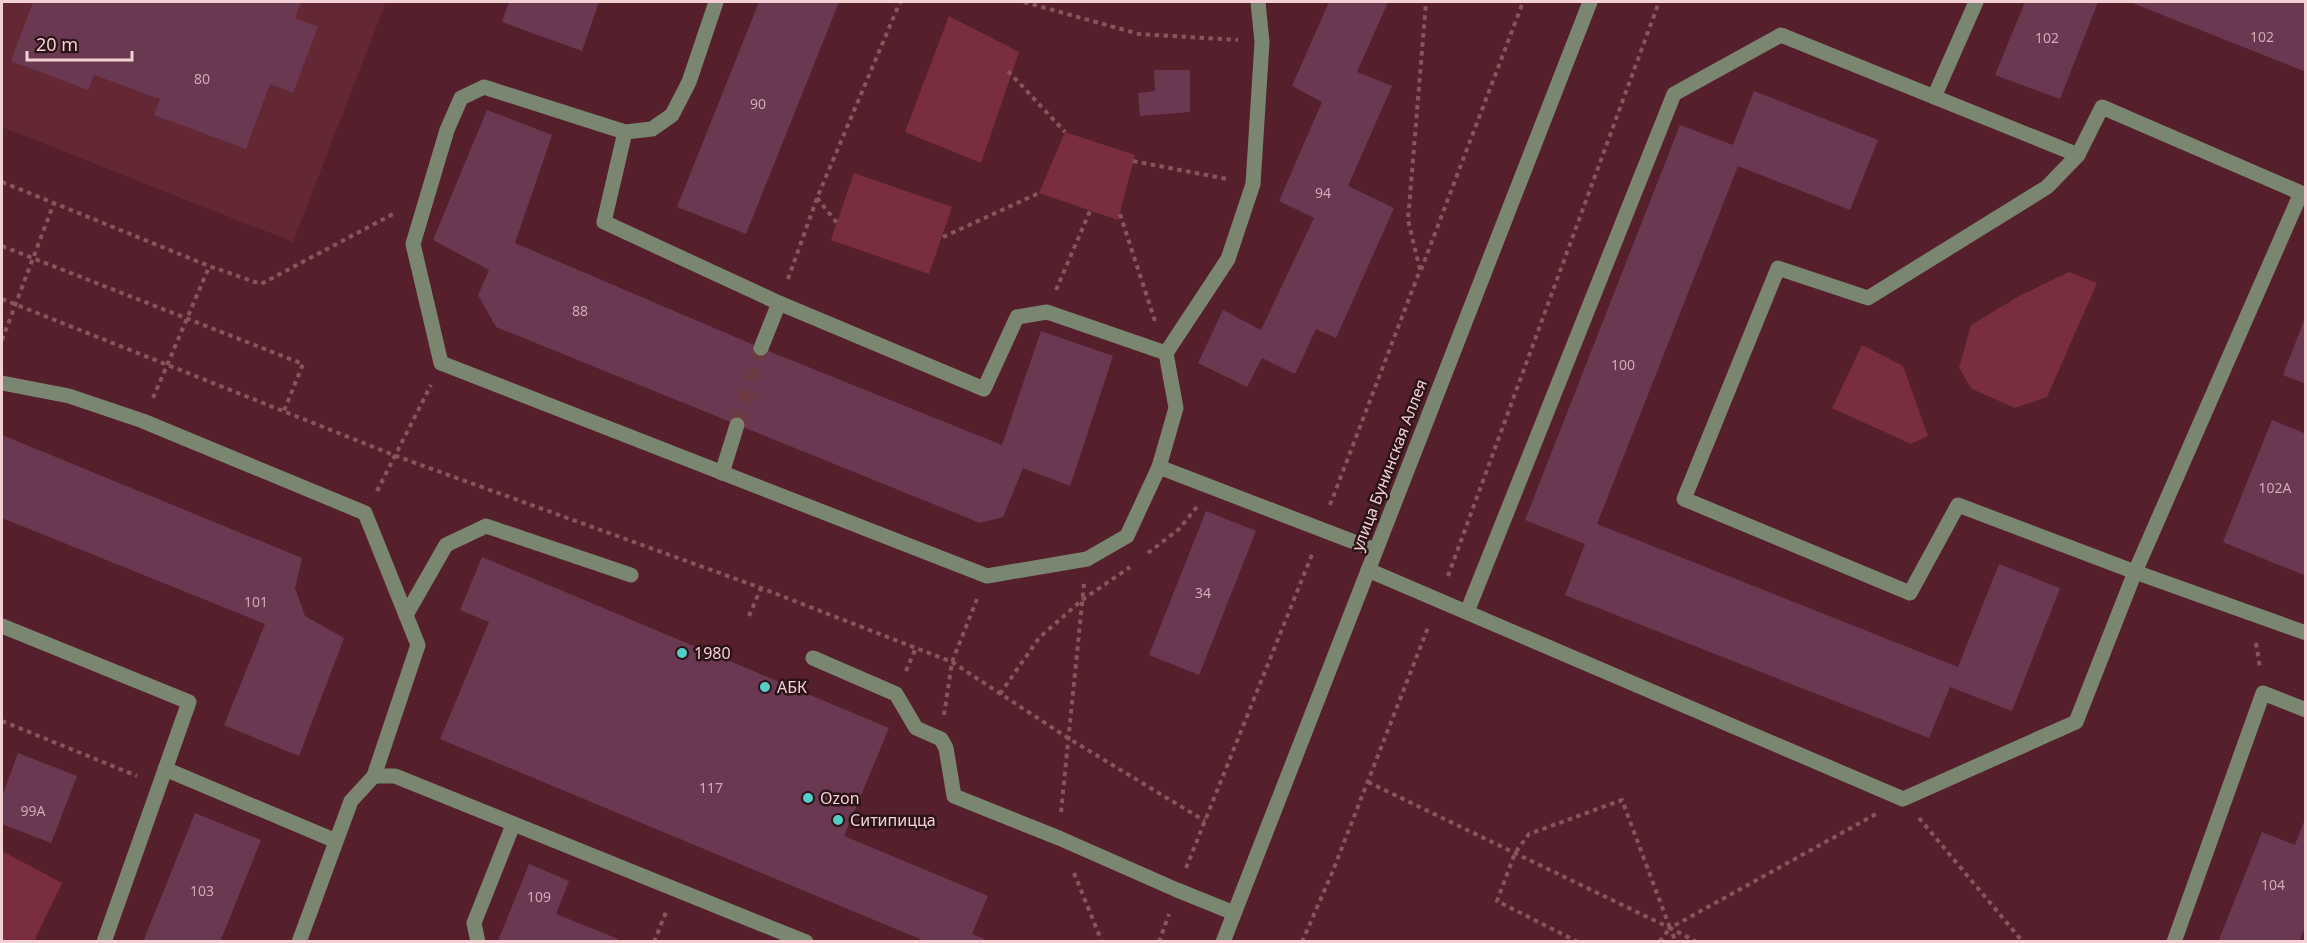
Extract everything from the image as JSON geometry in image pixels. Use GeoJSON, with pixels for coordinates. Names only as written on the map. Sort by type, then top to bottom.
{"type":"FeatureCollection","features":[{"type":"Feature","properties":{"kind":"street"},"geometry":{"type":"LineString","coordinates":[[716,2],[689,82],[672,115],[652,129],[625,132],[484,87],[461,98],[447,130],[413,244],[441,363],[987,576],[1087,559],[1127,536],[1160,467],[1176,408],[1166,353],[1228,259],[1253,184],[1262,42],[1258,2]]}},
{"type":"Feature","properties":{"kind":"street","name":"улица Бунинская Аллея"},"geometry":{"type":"LineString","coordinates":[[1223,942],[1590,2]]}},
{"type":"Feature","properties":{"kind":"street"},"geometry":{"type":"LineString","coordinates":[[1934,97],[1976,2]]}},
{"type":"Feature","properties":{"kind":"street"},"geometry":{"type":"LineString","coordinates":[[1467,612],[1674,94],[1781,35],[2078,155]]}},
{"type":"Feature","properties":{"kind":"street"},"geometry":{"type":"LineString","coordinates":[[1368,570],[1903,799],[2076,722],[2135,572],[2301,193],[2102,107],[2078,155],[2046,187],[1868,298],[1778,268],[1684,499],[1910,593],[1958,505],[2135,572],[2306,633]]}},
{"type":"Feature","properties":{"kind":"street"},"geometry":{"type":"LineString","coordinates":[[625,132],[604,222],[779,303],[984,389],[1017,317],[1047,312],[1166,353]]}},
{"type":"Feature","properties":{"kind":"street"},"geometry":{"type":"LineString","coordinates":[[761,348],[779,303]]}},
{"type":"Feature","properties":{"kind":"street"},"geometry":{"type":"LineString","coordinates":[[2,383],[69,396],[143,421],[365,513],[418,645],[374,777],[351,801],[299,942]]}},
{"type":"Feature","properties":{"kind":"street"},"geometry":{"type":"LineString","coordinates":[[722,473],[737,425]]}},
{"type":"Feature","properties":{"kind":"street"},"geometry":{"type":"LineString","coordinates":[[1160,467],[1375,550]]}},
{"type":"Feature","properties":{"kind":"street"},"geometry":{"type":"LineString","coordinates":[[406,615],[446,545],[486,526],[631,575]]}},
{"type":"Feature","properties":{"kind":"street"},"geometry":{"type":"LineString","coordinates":[[2,626],[189,702],[104,942]]}},
{"type":"Feature","properties":{"kind":"street"},"geometry":{"type":"LineString","coordinates":[[813,658],[896,694],[916,728],[941,739],[946,748],[954,796],[1234,913]]}},
{"type":"Feature","properties":{"kind":"street"},"geometry":{"type":"LineString","coordinates":[[2174,942],[2263,693],[2306,710]]}},
{"type":"Feature","properties":{"kind":"street"},"geometry":{"type":"LineString","coordinates":[[165,770],[336,841]]}},
{"type":"Feature","properties":{"kind":"street"},"geometry":{"type":"LineString","coordinates":[[374,777],[395,776],[806,942]]}},
{"type":"Feature","properties":{"kind":"street"},"geometry":{"type":"LineString","coordinates":[[478,942],[474,923],[513,825]]}},
{"type":"Feature","properties":{"kind":"path"},"geometry":{"type":"LineString","coordinates":[[779,303],[817,198],[900,2]]}},
{"type":"Feature","properties":{"kind":"path"},"geometry":{"type":"LineString","coordinates":[[1024,2],[1139,34],[1262,42]]}},
{"type":"Feature","properties":{"kind":"path"},"geometry":{"type":"LineString","coordinates":[[1420,270],[1408,220],[1426,2]]}},
{"type":"Feature","properties":{"kind":"path"},"geometry":{"type":"LineString","coordinates":[[1159,942],[1177,890],[1321,529],[1523,2]]}},
{"type":"Feature","properties":{"kind":"path"},"geometry":{"type":"LineString","coordinates":[[1302,942],[1368,782],[1439,599],[1659,2]]}},
{"type":"Feature","properties":{"kind":"path"},"geometry":{"type":"LineString","coordinates":[[1008,71],[1065,132]]}},
{"type":"Feature","properties":{"kind":"path"},"geometry":{"type":"LineString","coordinates":[[1133,161],[1253,184]]}},
{"type":"Feature","properties":{"kind":"path"},"geometry":{"type":"LineString","coordinates":[[2,182],[209,267],[261,284],[427,196]]}},
{"type":"Feature","properties":{"kind":"path"},"geometry":{"type":"LineString","coordinates":[[943,237],[1039,193]]}},
{"type":"Feature","properties":{"kind":"path"},"geometry":{"type":"LineString","coordinates":[[817,198],[837,223]]}},
{"type":"Feature","properties":{"kind":"path"},"geometry":{"type":"LineString","coordinates":[[2,340],[54,203]]}},
{"type":"Feature","properties":{"kind":"path"},"geometry":{"type":"LineString","coordinates":[[1047,312],[1090,211]]}},
{"type":"Feature","properties":{"kind":"path"},"geometry":{"type":"LineString","coordinates":[[1120,214],[1166,353]]}},
{"type":"Feature","properties":{"kind":"path"},"geometry":{"type":"LineString","coordinates":[[2,246],[303,364],[284,411]]}},
{"type":"Feature","properties":{"kind":"path"},"geometry":{"type":"LineString","coordinates":[[143,421],[209,267]]}},
{"type":"Feature","properties":{"kind":"path"},"geometry":{"type":"LineString","coordinates":[[2,299],[396,456],[761,588],[952,662],[1068,738],[1205,821]]}},
{"type":"Feature","properties":{"kind":"path"},"geometry":{"type":"LineString","coordinates":[[365,513],[396,456],[441,363]]}},
{"type":"Feature","properties":{"kind":"path"},"geometry":{"type":"LineString","coordinates":[[1142,558],[1179,529],[1202,502]]}},
{"type":"Feature","properties":{"kind":"path"},"geometry":{"type":"LineString","coordinates":[[1087,559],[1059,838],[1102,942]]}},
{"type":"Feature","properties":{"kind":"path"},"geometry":{"type":"LineString","coordinates":[[1001,694],[1039,638],[1082,600],[1133,565]]}},
{"type":"Feature","properties":{"kind":"path"},"geometry":{"type":"LineString","coordinates":[[941,739],[952,662],[987,576]]}},
{"type":"Feature","properties":{"kind":"path"},"geometry":{"type":"LineString","coordinates":[[749,615],[761,588]]}},
{"type":"Feature","properties":{"kind":"path"},"geometry":{"type":"LineString","coordinates":[[2252,614],[2263,693]]}},
{"type":"Feature","properties":{"kind":"path"},"geometry":{"type":"LineString","coordinates":[[2,721],[159,785]]}},
{"type":"Feature","properties":{"kind":"path"},"geometry":{"type":"LineString","coordinates":[[1368,782],[1697,942]]}},
{"type":"Feature","properties":{"kind":"path"},"geometry":{"type":"LineString","coordinates":[[1659,942],[1670,928],[1903,799],[2023,942]]}},
{"type":"Feature","properties":{"kind":"path"},"geometry":{"type":"LineString","coordinates":[[1578,942],[1497,901],[1515,853],[1529,834],[1622,800],[1676,942]]}},
{"type":"Feature","properties":{"kind":"shaded area"},"geometry":{"type":"Polygon","coordinates":[[[2,2],[386,2],[293,242],[2,127],[2,2]]]}},
{"type":"Feature","properties":{"kind":"shaded area"},"geometry":{"type":"Polygon","coordinates":[[[949,16],[1019,52],[981,163],[905,132],[949,16]]]}},
{"type":"Feature","properties":{"kind":"shaded area"},"geometry":{"type":"Polygon","coordinates":[[[1065,132],[1135,155],[1118,220],[1039,193],[1065,132]]]}},
{"type":"Feature","properties":{"kind":"shaded area"},"geometry":{"type":"Polygon","coordinates":[[[854,173],[952,207],[929,274],[831,240],[854,173]]]}},
{"type":"Feature","properties":{"kind":"shaded area"},"geometry":{"type":"Polygon","coordinates":[[[2069,272],[2097,283],[2047,397],[2015,408],[1972,389],[1959,368],[1971,325],[2021,295],[2069,272]]]}},
{"type":"Feature","properties":{"kind":"shaded area"},"geometry":{"type":"Polygon","coordinates":[[[1862,345],[1903,366],[1928,436],[1911,444],[1832,408],[1862,345]]]}},
{"type":"Feature","properties":{"kind":"shaded area"},"geometry":{"type":"Polygon","coordinates":[[[2,851],[62,883],[35,939],[39,941],[2,941],[2,851]]]}},
{"type":"Feature","properties":{"kind":"building"},"geometry":{"type":"Polygon","coordinates":[[[33,2],[301,2],[295,18],[318,27],[293,93],[270,84],[246,149],[154,115],[160,99],[94,75],[88,90],[11,61],[33,2]]]}},
{"type":"Feature","properties":{"kind":"building"},"geometry":{"type":"Polygon","coordinates":[[[509,2],[599,2],[582,51],[502,22],[509,2]]]}},
{"type":"Feature","properties":{"kind":"building"},"geometry":{"type":"Polygon","coordinates":[[[759,2],[839,2],[746,234],[677,207],[759,2]]]}},
{"type":"Feature","properties":{"kind":"building"},"geometry":{"type":"Polygon","coordinates":[[[1329,2],[1388,2],[1357,72],[1392,86],[1348,186],[1394,208],[1336,338],[1316,329],[1295,374],[1262,358],[1247,387],[1198,363],[1223,310],[1261,330],[1314,218],[1279,201],[1322,102],[1292,86],[1329,2]]]}},
{"type":"Feature","properties":{"kind":"building"},"geometry":{"type":"Polygon","coordinates":[[[2025,2],[2098,2],[2060,99],[1995,75],[2025,2]]]}},
{"type":"Feature","properties":{"kind":"building"},"geometry":{"type":"Polygon","coordinates":[[[2130,2],[2306,2],[2306,72],[2130,2]]]}},
{"type":"Feature","properties":{"kind":"building"},"geometry":{"type":"Polygon","coordinates":[[[1154,70],[1190,70],[1190,112],[1140,116],[1138,93],[1155,91],[1154,70]]]}},
{"type":"Feature","properties":{"kind":"building"},"geometry":{"type":"Polygon","coordinates":[[[1754,91],[1878,140],[1850,210],[1738,166],[1597,524],[1958,667],[1999,564],[2060,588],[2012,711],[1950,687],[1929,738],[1565,595],[1585,544],[1525,520],[1680,125],[1733,145],[1754,91]]]}},
{"type":"Feature","properties":{"kind":"building"},"geometry":{"type":"Polygon","coordinates":[[[487,110],[552,135],[515,243],[761,348],[1002,445],[1041,331],[1113,356],[1070,486],[1023,468],[1003,517],[980,523],[496,327],[478,295],[489,270],[433,240],[487,110]]]}},
{"type":"Feature","properties":{"kind":"building"},"geometry":{"type":"Polygon","coordinates":[[[2306,318],[2306,384],[2283,375],[2306,318]]]}},
{"type":"Feature","properties":{"kind":"building"},"geometry":{"type":"Polygon","coordinates":[[[2272,420],[2306,434],[2306,576],[2223,542],[2272,420]]]}},
{"type":"Feature","properties":{"kind":"building"},"geometry":{"type":"Polygon","coordinates":[[[2,435],[302,558],[295,588],[305,616],[344,638],[299,756],[224,725],[265,624],[2,518],[2,435]]]}},
{"type":"Feature","properties":{"kind":"building"},"geometry":{"type":"Polygon","coordinates":[[[1206,511],[1256,531],[1199,675],[1149,655],[1206,511]]]}},
{"type":"Feature","properties":{"kind":"building"},"geometry":{"type":"Polygon","coordinates":[[[482,557],[889,728],[844,836],[988,896],[972,934],[991,942],[927,942],[440,739],[489,622],[460,610],[482,557]]]}},
{"type":"Feature","properties":{"kind":"building"},"geometry":{"type":"Polygon","coordinates":[[[18,753],[77,776],[51,843],[2,824],[2,797],[18,753]]]}},
{"type":"Feature","properties":{"kind":"building"},"geometry":{"type":"Polygon","coordinates":[[[195,813],[261,840],[220,942],[143,942],[195,813]]]}},
{"type":"Feature","properties":{"kind":"building"},"geometry":{"type":"Polygon","coordinates":[[[2305,819],[2306,925],[2299,942],[2218,942],[2262,832],[2295,845],[2305,819]]]}},
{"type":"Feature","properties":{"kind":"building"},"geometry":{"type":"Polygon","coordinates":[[[529,864],[569,881],[556,914],[618,939],[617,942],[498,941],[529,864]]]}},
{"type":"Feature","properties":{"kind":"tunnel"},"geometry":{"type":"LineString","coordinates":[[737,425],[761,348]]}},
{"type":"Feature","properties":{"kind":"place","name":"1980"},"geometry":{"type":"Point","coordinates":[682,653]}},
{"type":"Feature","properties":{"kind":"place","name":"АБК"},"geometry":{"type":"Point","coordinates":[765,687]}},
{"type":"Feature","properties":{"kind":"place","name":"Ozon"},"geometry":{"type":"Point","coordinates":[808,798]}},
{"type":"Feature","properties":{"kind":"place","name":"Ситипицца"},"geometry":{"type":"Point","coordinates":[838,820]}}]}
